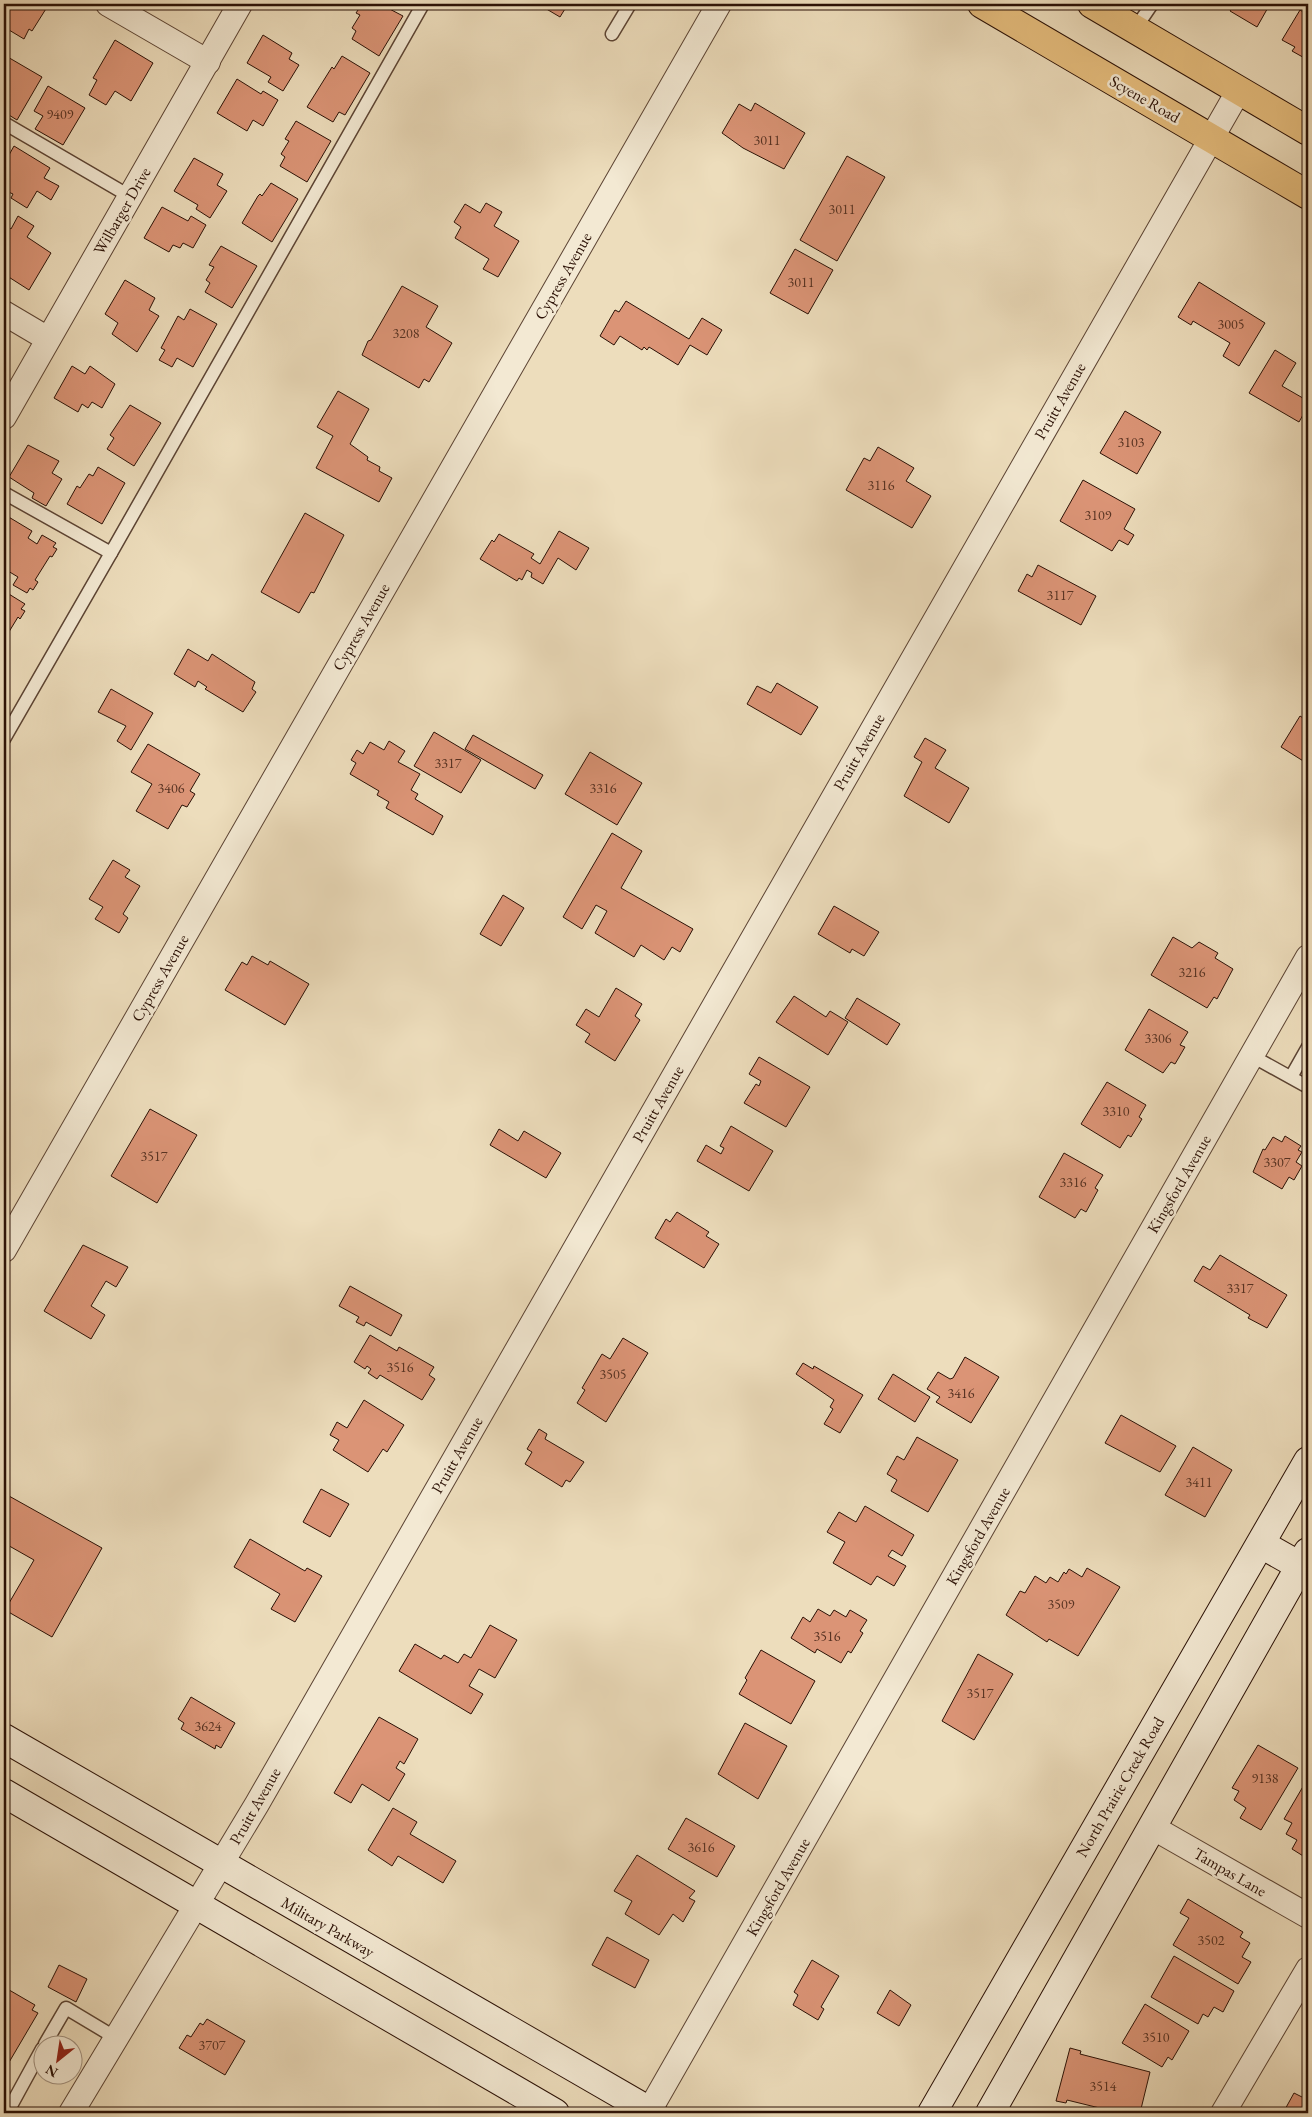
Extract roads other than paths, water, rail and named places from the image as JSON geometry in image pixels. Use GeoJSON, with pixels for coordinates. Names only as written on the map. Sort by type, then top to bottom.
{"type":"FeatureCollection","features":[{"type":"Feature","properties":{"kind":"main road","name":"Scyene Road"},"geometry":{"type":"LineString","coordinates":[[982,4],[1308,195]]}},
{"type":"Feature","properties":{"kind":"main road"},"geometry":{"type":"LineString","coordinates":[[1092,4],[1308,131]]}},
{"type":"Feature","properties":{"kind":"main road","name":"North Prairie Creek Road"},"geometry":{"type":"LineString","coordinates":[[932,2113],[1308,1461]]}},
{"type":"Feature","properties":{"kind":"main road"},"geometry":{"type":"LineString","coordinates":[[990,2113],[1304,1559],[1261,1544]]}},
{"type":"Feature","properties":{"kind":"main road","name":"Military Parkway"},"geometry":{"type":"LineString","coordinates":[[4,1738],[650,2113]]}},
{"type":"Feature","properties":{"kind":"main road"},"geometry":{"type":"LineString","coordinates":[[4,1793],[555,2113]]}},
{"type":"Feature","properties":{"kind":"street"},"geometry":{"type":"LineString","coordinates":[[108,4],[208,62]]}},
{"type":"Feature","properties":{"kind":"street","name":"Wilbarger Drive"},"geometry":{"type":"LineString","coordinates":[[4,417],[240,4]]}},
{"type":"Feature","properties":{"kind":"street","name":"Cypress Avenue"},"geometry":{"type":"LineString","coordinates":[[4,1250],[719,4]]}},
{"type":"Feature","properties":{"kind":"street","name":"Pruitt Avenue"},"geometry":{"type":"LineString","coordinates":[[71,2113],[221,1865],[1238,90]]}},
{"type":"Feature","properties":{"kind":"street"},"geometry":{"type":"LineString","coordinates":[[4,313],[48,339]]}},
{"type":"Feature","properties":{"kind":"street","name":"Kingsford Avenue"},"geometry":{"type":"LineString","coordinates":[[650,2113],[1252,1056],[1306,965]]}},
{"type":"Feature","properties":{"kind":"street","name":"Tampas Lane"},"geometry":{"type":"LineString","coordinates":[[1152,1827],[1308,1916]]}},
{"type":"Feature","properties":{"kind":"street"},"geometry":{"type":"LineString","coordinates":[[1223,2113],[1308,1969]]}},
{"type":"Feature","properties":{"kind":"lane"},"geometry":{"type":"LineString","coordinates":[[4,739],[423,4]]}},
{"type":"Feature","properties":{"kind":"lane"},"geometry":{"type":"LineString","coordinates":[[612,34],[630,4]]}},
{"type":"Feature","properties":{"kind":"lane"},"geometry":{"type":"LineString","coordinates":[[1135,29],[1152,4]]}},
{"type":"Feature","properties":{"kind":"lane"},"geometry":{"type":"LineString","coordinates":[[4,123],[131,197]]}},
{"type":"Feature","properties":{"kind":"lane"},"geometry":{"type":"LineString","coordinates":[[4,493],[110,553]]}},
{"type":"Feature","properties":{"kind":"lane"},"geometry":{"type":"LineString","coordinates":[[1291,1078],[1308,1047]]}},
{"type":"Feature","properties":{"kind":"lane"},"geometry":{"type":"LineString","coordinates":[[1252,1056],[1308,1087]]}},
{"type":"Feature","properties":{"kind":"lane"},"geometry":{"type":"LineString","coordinates":[[51,2034],[66,2008],[116,2038]]}},
{"type":"Feature","properties":{"kind":"lane"},"geometry":{"type":"LineString","coordinates":[[4,2112],[7,2113],[32,2067]]}}]}
